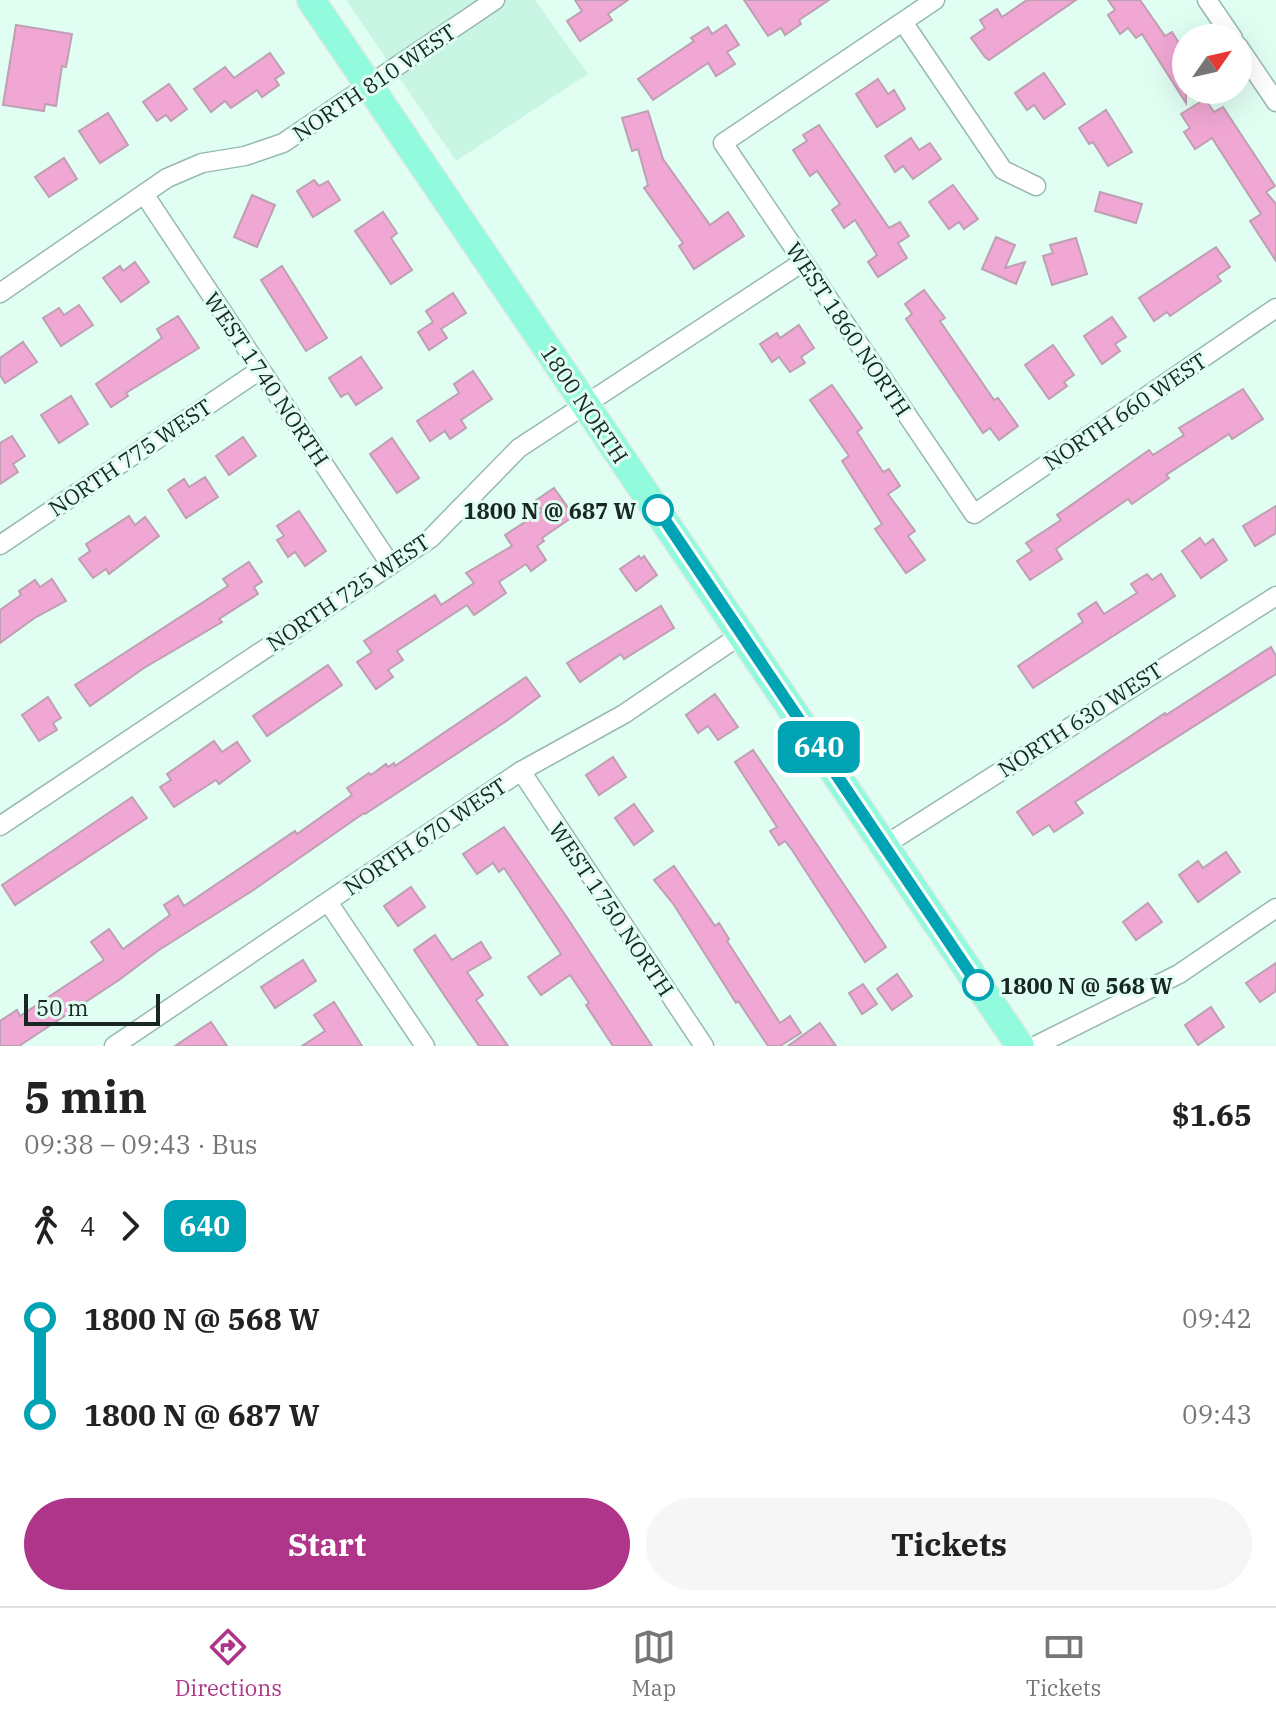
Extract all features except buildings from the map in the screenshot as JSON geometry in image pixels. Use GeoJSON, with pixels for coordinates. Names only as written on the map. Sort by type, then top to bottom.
{"type":"FeatureCollection","features":[{"type":"Feature","properties":{"kind":"main road","name":"1800 NORTH"},"geometry":{"type":"LineString","coordinates":[[311,0],[1020,1046]]}},
{"type":"Feature","properties":{"kind":"street","name":"NORTH 810 WEST"},"geometry":{"type":"LineString","coordinates":[[0,293],[167,178],[202,163],[245,156],[283,143],[495,0]]}},
{"type":"Feature","properties":{"kind":"street"},"geometry":{"type":"LineString","coordinates":[[935,0],[903,22],[1003,170],[1036,186]]}},
{"type":"Feature","properties":{"kind":"street"},"geometry":{"type":"LineString","coordinates":[[1207,0],[1223,24]]}},
{"type":"Feature","properties":{"kind":"street","name":"WEST 1860 NORTH"},"geometry":{"type":"LineString","coordinates":[[903,22],[723,143],[974,514]]}},
{"type":"Feature","properties":{"kind":"street"},"geometry":{"type":"LineString","coordinates":[[1252,67],[1276,102]]}},
{"type":"Feature","properties":{"kind":"street","name":"WEST 1740 NORTH"},"geometry":{"type":"LineString","coordinates":[[144,194],[390,564]]}},
{"type":"Feature","properties":{"kind":"street","name":"NORTH 725 WEST"},"geometry":{"type":"LineString","coordinates":[[0,826],[431,538],[519,448],[803,262]]}},
{"type":"Feature","properties":{"kind":"street","name":"NORTH 660 WEST"},"geometry":{"type":"LineString","coordinates":[[974,514],[1276,308]]}},
{"type":"Feature","properties":{"kind":"street","name":"NORTH 775 WEST"},"geometry":{"type":"LineString","coordinates":[[0,545],[260,370]]}},
{"type":"Feature","properties":{"kind":"street","name":"NORTH 630 WEST"},"geometry":{"type":"LineString","coordinates":[[885,845],[1276,596]]}},
{"type":"Feature","properties":{"kind":"street","name":"NORTH 670 WEST"},"geometry":{"type":"LineString","coordinates":[[114,1046],[134,1040],[328,902],[521,771],[624,714],[742,634]]}},
{"type":"Feature","properties":{"kind":"street","name":"WEST 1750 NORTH"},"geometry":{"type":"LineString","coordinates":[[521,771],[704,1046]]}},
{"type":"Feature","properties":{"kind":"street"},"geometry":{"type":"LineString","coordinates":[[328,902],[425,1046]]}},
{"type":"Feature","properties":{"kind":"street"},"geometry":{"type":"LineString","coordinates":[[1035,1046],[1179,974],[1276,908]]}},
{"type":"Feature","properties":{"kind":"shaded area"},"geometry":{"type":"Polygon","coordinates":[[[346,0],[535,0],[588,74],[456,161],[346,0]]]}},
{"type":"Feature","properties":{"kind":"bus line","name":"640"},"geometry":{"type":"LineString","coordinates":[[658,510],[978,985]]}},
{"type":"Feature","properties":{"kind":"place","name":"1800 N @ 687 W"},"geometry":{"type":"Point","coordinates":[658,510]}},
{"type":"Feature","properties":{"kind":"place","name":"1800 N @ 568 W"},"geometry":{"type":"Point","coordinates":[978,985]}}]}
